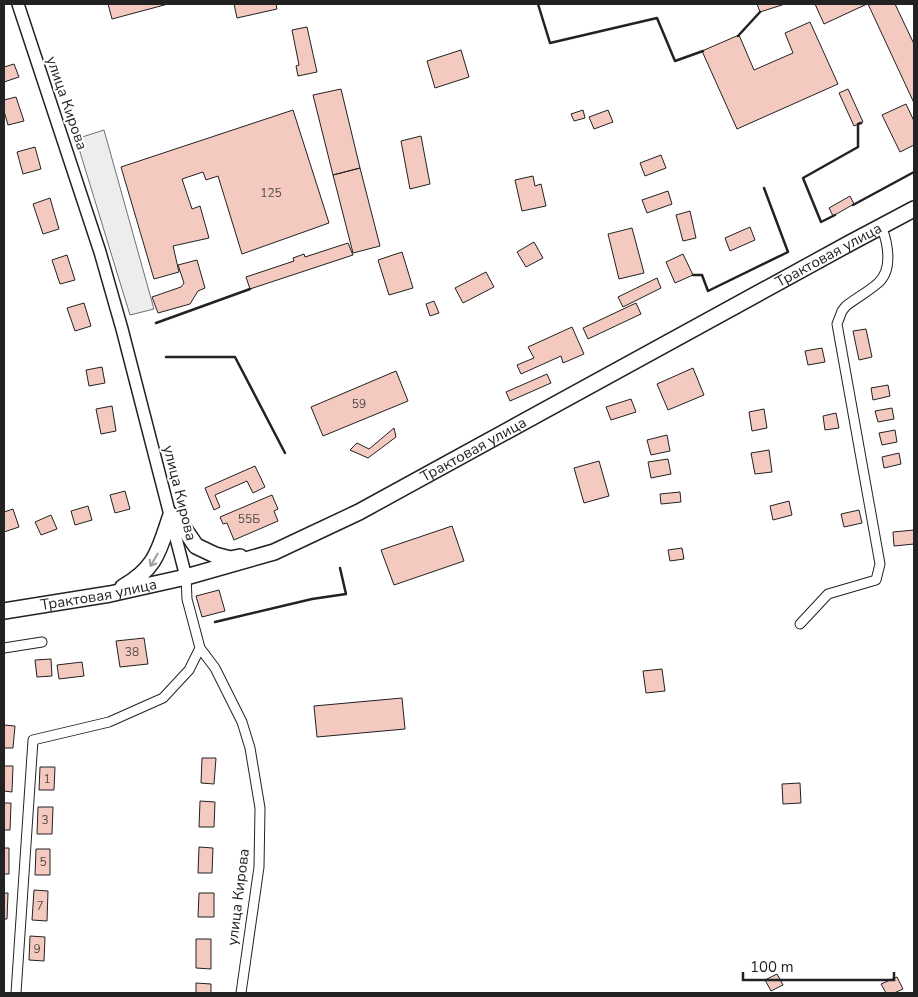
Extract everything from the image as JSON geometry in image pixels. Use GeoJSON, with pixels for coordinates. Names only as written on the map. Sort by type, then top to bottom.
{"type":"FeatureCollection","features":[{"type":"Feature","properties":{"kind":"highway","name":"Трактовая улица"},"geometry":{"type":"LineString","coordinates":[[4,611],[110,594],[186,578],[274,552],[359,512],[850,243],[914,210]]}},
{"type":"Feature","properties":{"kind":"highway"},"geometry":{"type":"LineString","coordinates":[[110,594],[136,580],[150,567],[159,551],[170,515],[183,527],[196,546],[215,556],[230,559],[274,552]]}},
{"type":"Feature","properties":{"kind":"street","name":"улица Кирова"},"geometry":{"type":"LineString","coordinates":[[18,4],[100,252],[137,381],[186,578],[188,599],[200,648],[215,668],[242,722],[250,748],[260,808],[258,866],[241,993]]}},
{"type":"Feature","properties":{"kind":"street"},"geometry":{"type":"LineString","coordinates":[[800,624],[828,594],[876,580],[880,564],[837,324],[846,306],[877,284],[886,273],[888,245],[882,228]]}},
{"type":"Feature","properties":{"kind":"street"},"geometry":{"type":"LineString","coordinates":[[4,648],[42,642]]}},
{"type":"Feature","properties":{"kind":"street"},"geometry":{"type":"LineString","coordinates":[[16,993],[33,740],[109,722],[163,698],[189,670],[200,648]]}},
{"type":"Feature","properties":{"kind":"shaded area"},"geometry":{"type":"Polygon","coordinates":[[[104,130],[154,309],[130,315],[76,139],[104,130]]]}},
{"type":"Feature","properties":{"kind":"building"},"geometry":{"type":"Polygon","coordinates":[[[108,4],[168,4],[112,19],[108,4]]]}},
{"type":"Feature","properties":{"kind":"building"},"geometry":{"type":"Polygon","coordinates":[[[234,4],[276,4],[277,9],[237,18],[234,4]]]}},
{"type":"Feature","properties":{"kind":"building"},"geometry":{"type":"Polygon","coordinates":[[[757,4],[785,4],[760,12],[757,4]]]}},
{"type":"Feature","properties":{"kind":"building"},"geometry":{"type":"Polygon","coordinates":[[[815,4],[867,4],[824,24],[815,4]]]}},
{"type":"Feature","properties":{"kind":"building"},"geometry":{"type":"Polygon","coordinates":[[[868,4],[895,4],[914,44],[914,103],[868,4]]]}},
{"type":"Feature","properties":{"kind":"building"},"geometry":{"type":"Polygon","coordinates":[[[810,22],[838,84],[737,129],[702,51],[739,35],[754,70],[793,53],[785,33],[810,22]]]}},
{"type":"Feature","properties":{"kind":"building"},"geometry":{"type":"Polygon","coordinates":[[[307,27],[317,72],[298,76],[296,66],[299,65],[292,30],[307,27]]]}},
{"type":"Feature","properties":{"kind":"building"},"geometry":{"type":"Polygon","coordinates":[[[461,50],[469,77],[435,88],[427,61],[461,50]]]}},
{"type":"Feature","properties":{"kind":"building"},"geometry":{"type":"Polygon","coordinates":[[[14,64],[19,77],[4,82],[4,67],[14,64]]]}},
{"type":"Feature","properties":{"kind":"building"},"geometry":{"type":"Polygon","coordinates":[[[341,89],[360,168],[333,175],[313,95],[341,89]]]}},
{"type":"Feature","properties":{"kind":"building"},"geometry":{"type":"Polygon","coordinates":[[[848,89],[863,122],[854,126],[839,93],[848,89]]]}},
{"type":"Feature","properties":{"kind":"building"},"geometry":{"type":"Polygon","coordinates":[[[16,97],[24,121],[8,125],[4,111],[4,100],[16,97]]]}},
{"type":"Feature","properties":{"kind":"building"},"geometry":{"type":"Polygon","coordinates":[[[906,104],[914,121],[914,145],[900,152],[882,115],[906,104]]]}},
{"type":"Feature","properties":{"kind":"building"},"geometry":{"type":"Polygon","coordinates":[[[293,110],[329,223],[242,254],[218,176],[206,180],[203,172],[182,179],[192,209],[200,206],[209,238],[173,246],[179,272],[154,279],[121,167],[293,110]]]}},
{"type":"Feature","properties":{"kind":"building"},"geometry":{"type":"Polygon","coordinates":[[[583,110],[585,118],[574,121],[571,114],[583,110]]]}},
{"type":"Feature","properties":{"kind":"building"},"geometry":{"type":"Polygon","coordinates":[[[608,110],[613,122],[594,129],[589,117],[608,110]]]}},
{"type":"Feature","properties":{"kind":"building"},"geometry":{"type":"Polygon","coordinates":[[[421,136],[430,184],[410,189],[401,141],[421,136]]]}},
{"type":"Feature","properties":{"kind":"building"},"geometry":{"type":"Polygon","coordinates":[[[35,147],[41,169],[23,174],[17,152],[35,147]]]}},
{"type":"Feature","properties":{"kind":"building"},"geometry":{"type":"Polygon","coordinates":[[[661,155],[666,168],[645,176],[640,163],[661,155]]]}},
{"type":"Feature","properties":{"kind":"building"},"geometry":{"type":"Polygon","coordinates":[[[360,168],[380,246],[353,253],[333,175],[360,168]]]}},
{"type":"Feature","properties":{"kind":"building"},"geometry":{"type":"Polygon","coordinates":[[[533,176],[535,186],[541,184],[546,206],[522,211],[515,180],[533,176]]]}},
{"type":"Feature","properties":{"kind":"building"},"geometry":{"type":"Polygon","coordinates":[[[668,191],[672,204],[647,213],[642,200],[668,191]]]}},
{"type":"Feature","properties":{"kind":"building"},"geometry":{"type":"Polygon","coordinates":[[[850,196],[854,204],[833,216],[829,208],[850,196]]]}},
{"type":"Feature","properties":{"kind":"building"},"geometry":{"type":"Polygon","coordinates":[[[50,198],[59,229],[43,234],[33,204],[50,198]]]}},
{"type":"Feature","properties":{"kind":"building"},"geometry":{"type":"Polygon","coordinates":[[[690,211],[696,238],[683,241],[676,215],[690,211]]]}},
{"type":"Feature","properties":{"kind":"building"},"geometry":{"type":"Polygon","coordinates":[[[750,227],[755,240],[730,251],[725,238],[750,227]]]}},
{"type":"Feature","properties":{"kind":"building"},"geometry":{"type":"Polygon","coordinates":[[[632,228],[644,273],[619,279],[608,234],[632,228]]]}},
{"type":"Feature","properties":{"kind":"building"},"geometry":{"type":"Polygon","coordinates":[[[534,242],[543,258],[526,267],[517,252],[534,242]]]}},
{"type":"Feature","properties":{"kind":"building"},"geometry":{"type":"Polygon","coordinates":[[[348,243],[353,255],[250,289],[246,277],[294,261],[293,258],[304,254],[305,257],[348,243]]]}},
{"type":"Feature","properties":{"kind":"building"},"geometry":{"type":"Polygon","coordinates":[[[402,252],[413,288],[389,295],[378,260],[402,252]]]}},
{"type":"Feature","properties":{"kind":"building"},"geometry":{"type":"Polygon","coordinates":[[[683,254],[693,275],[675,283],[666,262],[683,254]]]}},
{"type":"Feature","properties":{"kind":"building"},"geometry":{"type":"Polygon","coordinates":[[[67,255],[75,280],[60,284],[52,260],[67,255]]]}},
{"type":"Feature","properties":{"kind":"building"},"geometry":{"type":"Polygon","coordinates":[[[197,260],[205,288],[198,291],[190,304],[158,313],[152,297],[181,287],[184,283],[178,265],[197,260]]]}},
{"type":"Feature","properties":{"kind":"building"},"geometry":{"type":"Polygon","coordinates":[[[486,272],[494,287],[463,303],[455,288],[486,272]]]}},
{"type":"Feature","properties":{"kind":"building"},"geometry":{"type":"Polygon","coordinates":[[[657,278],[661,288],[623,307],[618,297],[657,278]]]}},
{"type":"Feature","properties":{"kind":"building"},"geometry":{"type":"Polygon","coordinates":[[[434,301],[439,313],[430,316],[426,304],[434,301]]]}},
{"type":"Feature","properties":{"kind":"building"},"geometry":{"type":"Polygon","coordinates":[[[84,303],[91,326],[75,331],[67,308],[84,303]]]}},
{"type":"Feature","properties":{"kind":"building"},"geometry":{"type":"Polygon","coordinates":[[[636,303],[641,314],[588,339],[583,328],[636,303]]]}},
{"type":"Feature","properties":{"kind":"building"},"geometry":{"type":"Polygon","coordinates":[[[572,327],[584,354],[563,363],[561,356],[521,374],[517,365],[534,358],[528,347],[572,327]]]}},
{"type":"Feature","properties":{"kind":"building"},"geometry":{"type":"Polygon","coordinates":[[[866,329],[872,357],[859,360],[853,331],[866,329]]]}},
{"type":"Feature","properties":{"kind":"building"},"geometry":{"type":"Polygon","coordinates":[[[822,348],[825,362],[808,365],[805,351],[822,348]]]}},
{"type":"Feature","properties":{"kind":"building"},"geometry":{"type":"Polygon","coordinates":[[[102,367],[105,383],[89,386],[86,370],[102,367]]]}},
{"type":"Feature","properties":{"kind":"building"},"geometry":{"type":"Polygon","coordinates":[[[693,368],[704,395],[668,410],[657,384],[693,368]]]}},
{"type":"Feature","properties":{"kind":"building"},"geometry":{"type":"Polygon","coordinates":[[[396,371],[408,401],[323,436],[311,407],[396,371]]]}},
{"type":"Feature","properties":{"kind":"building"},"geometry":{"type":"Polygon","coordinates":[[[547,374],[551,383],[510,401],[506,392],[547,374]]]}},
{"type":"Feature","properties":{"kind":"building"},"geometry":{"type":"Polygon","coordinates":[[[888,385],[890,396],[873,400],[871,388],[888,385]]]}},
{"type":"Feature","properties":{"kind":"building"},"geometry":{"type":"Polygon","coordinates":[[[631,399],[636,412],[611,420],[606,407],[631,399]]]}},
{"type":"Feature","properties":{"kind":"building"},"geometry":{"type":"Polygon","coordinates":[[[112,406],[116,431],[101,434],[96,409],[112,406]]]}},
{"type":"Feature","properties":{"kind":"building"},"geometry":{"type":"Polygon","coordinates":[[[892,408],[894,419],[878,422],[875,411],[892,408]]]}},
{"type":"Feature","properties":{"kind":"building"},"geometry":{"type":"Polygon","coordinates":[[[764,409],[767,428],[752,431],[749,412],[764,409]]]}},
{"type":"Feature","properties":{"kind":"building"},"geometry":{"type":"Polygon","coordinates":[[[836,413],[839,428],[825,430],[823,416],[836,413]]]}},
{"type":"Feature","properties":{"kind":"building"},"geometry":{"type":"Polygon","coordinates":[[[394,428],[396,437],[368,458],[350,450],[357,443],[369,449],[394,428]]]}},
{"type":"Feature","properties":{"kind":"building"},"geometry":{"type":"Polygon","coordinates":[[[895,430],[897,442],[882,445],[879,433],[895,430]]]}},
{"type":"Feature","properties":{"kind":"building"},"geometry":{"type":"Polygon","coordinates":[[[667,435],[670,451],[651,455],[647,440],[667,435]]]}},
{"type":"Feature","properties":{"kind":"building"},"geometry":{"type":"Polygon","coordinates":[[[769,450],[772,472],[755,474],[751,453],[769,450]]]}},
{"type":"Feature","properties":{"kind":"building"},"geometry":{"type":"Polygon","coordinates":[[[899,453],[901,464],[884,468],[882,457],[899,453]]]}},
{"type":"Feature","properties":{"kind":"building"},"geometry":{"type":"Polygon","coordinates":[[[668,459],[671,474],[651,478],[648,462],[668,459]]]}},
{"type":"Feature","properties":{"kind":"building"},"geometry":{"type":"Polygon","coordinates":[[[599,461],[609,496],[584,503],[574,468],[599,461]]]}},
{"type":"Feature","properties":{"kind":"building"},"geometry":{"type":"Polygon","coordinates":[[[255,466],[265,487],[253,493],[247,481],[215,495],[220,507],[214,510],[205,488],[255,466]]]}},
{"type":"Feature","properties":{"kind":"building"},"geometry":{"type":"Polygon","coordinates":[[[125,491],[130,509],[115,513],[110,495],[125,491]]]}},
{"type":"Feature","properties":{"kind":"building"},"geometry":{"type":"Polygon","coordinates":[[[680,492],[681,502],[661,504],[660,494],[680,492]]]}},
{"type":"Feature","properties":{"kind":"building"},"geometry":{"type":"Polygon","coordinates":[[[272,495],[278,509],[274,511],[278,521],[234,540],[227,523],[223,524],[220,517],[272,495]]]}},
{"type":"Feature","properties":{"kind":"building"},"geometry":{"type":"Polygon","coordinates":[[[789,501],[792,515],[773,520],[770,506],[789,501]]]}},
{"type":"Feature","properties":{"kind":"building"},"geometry":{"type":"Polygon","coordinates":[[[88,506],[92,520],[75,525],[71,511],[88,506]]]}},
{"type":"Feature","properties":{"kind":"building"},"geometry":{"type":"Polygon","coordinates":[[[13,509],[19,527],[4,532],[4,512],[13,509]]]}},
{"type":"Feature","properties":{"kind":"building"},"geometry":{"type":"Polygon","coordinates":[[[859,510],[862,523],[844,527],[841,514],[859,510]]]}},
{"type":"Feature","properties":{"kind":"building"},"geometry":{"type":"Polygon","coordinates":[[[51,515],[57,529],[41,535],[35,522],[51,515]]]}},
{"type":"Feature","properties":{"kind":"building"},"geometry":{"type":"Polygon","coordinates":[[[452,526],[464,561],[394,585],[381,550],[452,526]]]}},
{"type":"Feature","properties":{"kind":"building"},"geometry":{"type":"Polygon","coordinates":[[[914,530],[914,544],[894,546],[893,532],[914,530]]]}},
{"type":"Feature","properties":{"kind":"building"},"geometry":{"type":"Polygon","coordinates":[[[682,548],[684,559],[670,561],[668,550],[682,548]]]}},
{"type":"Feature","properties":{"kind":"building"},"geometry":{"type":"Polygon","coordinates":[[[219,590],[225,611],[202,617],[196,596],[219,590]]]}},
{"type":"Feature","properties":{"kind":"building"},"geometry":{"type":"Polygon","coordinates":[[[144,638],[148,664],[120,667],[116,641],[144,638]]]}},
{"type":"Feature","properties":{"kind":"building"},"geometry":{"type":"Polygon","coordinates":[[[51,659],[52,676],[37,677],[35,660],[51,659]]]}},
{"type":"Feature","properties":{"kind":"building"},"geometry":{"type":"Polygon","coordinates":[[[82,662],[84,676],[59,679],[57,665],[82,662]]]}},
{"type":"Feature","properties":{"kind":"building"},"geometry":{"type":"Polygon","coordinates":[[[662,669],[665,691],[646,693],[643,671],[662,669]]]}},
{"type":"Feature","properties":{"kind":"building"},"geometry":{"type":"Polygon","coordinates":[[[402,698],[405,729],[317,737],[314,706],[402,698]]]}},
{"type":"Feature","properties":{"kind":"building"},"geometry":{"type":"Polygon","coordinates":[[[4,725],[15,726],[13,748],[4,748],[4,725]]]}},
{"type":"Feature","properties":{"kind":"building"},"geometry":{"type":"Polygon","coordinates":[[[202,758],[216,758],[214,784],[201,783],[202,758]]]}},
{"type":"Feature","properties":{"kind":"building"},"geometry":{"type":"Polygon","coordinates":[[[4,766],[13,766],[12,792],[4,791],[4,766]]]}},
{"type":"Feature","properties":{"kind":"building"},"geometry":{"type":"Polygon","coordinates":[[[40,767],[55,767],[54,790],[39,790],[40,767]]]}},
{"type":"Feature","properties":{"kind":"building"},"geometry":{"type":"Polygon","coordinates":[[[800,783],[801,803],[783,804],[782,784],[800,783]]]}},
{"type":"Feature","properties":{"kind":"building"},"geometry":{"type":"Polygon","coordinates":[[[200,801],[215,802],[214,827],[199,827],[200,801]]]}},
{"type":"Feature","properties":{"kind":"building"},"geometry":{"type":"Polygon","coordinates":[[[4,803],[11,803],[10,830],[4,830],[4,803]]]}},
{"type":"Feature","properties":{"kind":"building"},"geometry":{"type":"Polygon","coordinates":[[[38,807],[53,807],[52,834],[37,834],[38,807]]]}},
{"type":"Feature","properties":{"kind":"building"},"geometry":{"type":"Polygon","coordinates":[[[199,847],[213,848],[212,873],[198,873],[199,847]]]}},
{"type":"Feature","properties":{"kind":"building"},"geometry":{"type":"Polygon","coordinates":[[[4,848],[9,848],[9,874],[4,874],[4,848]]]}},
{"type":"Feature","properties":{"kind":"building"},"geometry":{"type":"Polygon","coordinates":[[[36,849],[50,849],[50,875],[35,875],[36,849]]]}},
{"type":"Feature","properties":{"kind":"building"},"geometry":{"type":"Polygon","coordinates":[[[34,890],[48,891],[47,921],[32,920],[34,890]]]}},
{"type":"Feature","properties":{"kind":"building"},"geometry":{"type":"Polygon","coordinates":[[[4,893],[8,893],[7,919],[4,919],[4,893]]]}},
{"type":"Feature","properties":{"kind":"building"},"geometry":{"type":"Polygon","coordinates":[[[199,893],[214,893],[214,917],[198,917],[199,893]]]}},
{"type":"Feature","properties":{"kind":"building"},"geometry":{"type":"Polygon","coordinates":[[[30,936],[45,937],[44,961],[29,960],[30,936]]]}},
{"type":"Feature","properties":{"kind":"building"},"geometry":{"type":"Polygon","coordinates":[[[196,939],[211,939],[211,969],[196,968],[196,939]]]}},
{"type":"Feature","properties":{"kind":"building"},"geometry":{"type":"Polygon","coordinates":[[[777,974],[783,985],[771,991],[765,980],[777,974]]]}},
{"type":"Feature","properties":{"kind":"building"},"geometry":{"type":"Polygon","coordinates":[[[897,977],[903,989],[894,993],[886,993],[881,984],[897,977]]]}},
{"type":"Feature","properties":{"kind":"building"},"geometry":{"type":"Polygon","coordinates":[[[196,983],[211,984],[211,993],[196,993],[196,983]]]}},
{"type":"Feature","properties":{"kind":"wall"},"geometry":{"type":"LineString","coordinates":[[538,4],[550,43],[657,18],[675,61],[703,51]]}},
{"type":"Feature","properties":{"kind":"wall"},"geometry":{"type":"LineString","coordinates":[[738,36],[760,12]]}},
{"type":"Feature","properties":{"kind":"wall"},"geometry":{"type":"LineString","coordinates":[[835,215],[821,222],[803,178],[858,147],[858,124],[861,123]]}},
{"type":"Feature","properties":{"kind":"wall"},"geometry":{"type":"LineString","coordinates":[[853,205],[914,172]]}},
{"type":"Feature","properties":{"kind":"wall"},"geometry":{"type":"LineString","coordinates":[[693,275],[702,275],[708,291],[788,252],[764,188]]}},
{"type":"Feature","properties":{"kind":"wall"},"geometry":{"type":"LineString","coordinates":[[156,323],[250,289]]}},
{"type":"Feature","properties":{"kind":"wall"},"geometry":{"type":"LineString","coordinates":[[166,357],[235,357],[285,453]]}},
{"type":"Feature","properties":{"kind":"wall"},"geometry":{"type":"LineString","coordinates":[[215,622],[312,599],[346,594],[340,568]]}}]}
